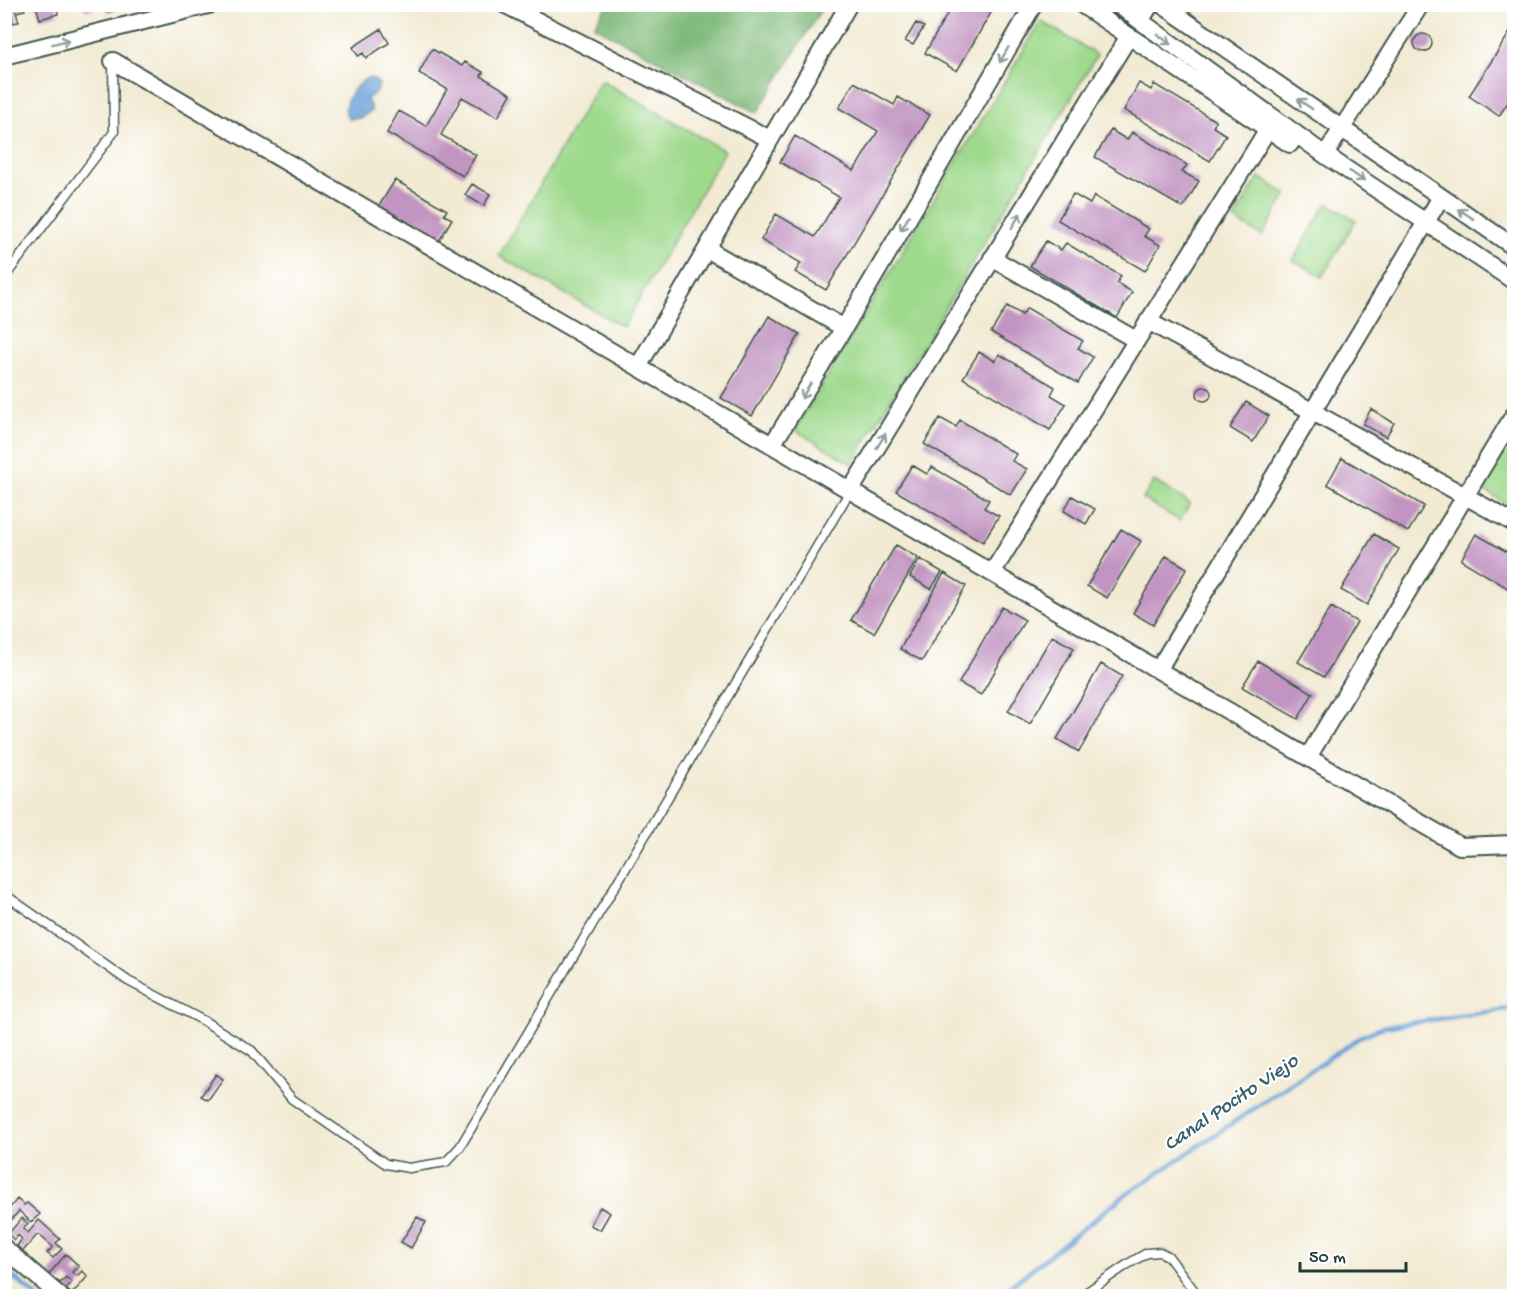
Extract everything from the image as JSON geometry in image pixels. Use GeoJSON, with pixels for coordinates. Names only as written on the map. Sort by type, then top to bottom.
{"type":"FeatureCollection","features":[{"type":"Feature","properties":{"kind":"street"},"geometry":{"type":"LineString","coordinates":[[4,56],[154,11],[212,4]]}},
{"type":"Feature","properties":{"kind":"street"},"geometry":{"type":"LineString","coordinates":[[504,4],[770,139]]}},
{"type":"Feature","properties":{"kind":"street"},"geometry":{"type":"LineString","coordinates":[[638,367],[849,4]]}},
{"type":"Feature","properties":{"kind":"street"},"geometry":{"type":"LineString","coordinates":[[772,445],[844,328],[1034,4]]}},
{"type":"Feature","properties":{"kind":"street"},"geometry":{"type":"LineString","coordinates":[[1081,4],[1290,144],[1296,134]]}},
{"type":"Feature","properties":{"kind":"street"},"geometry":{"type":"LineString","coordinates":[[1117,4],[1325,155],[1515,281]]}},
{"type":"Feature","properties":{"kind":"street"},"geometry":{"type":"LineString","coordinates":[[1140,21],[1151,4]]}},
{"type":"Feature","properties":{"kind":"street"},"geometry":{"type":"LineString","coordinates":[[1161,4],[1515,247]]}},
{"type":"Feature","properties":{"kind":"street"},"geometry":{"type":"LineString","coordinates":[[1325,155],[1421,4]]}},
{"type":"Feature","properties":{"kind":"street"},"geometry":{"type":"LineString","coordinates":[[850,490],[1129,36]]}},
{"type":"Feature","properties":{"kind":"street"},"geometry":{"type":"LineString","coordinates":[[113,61],[1460,846],[1515,844]]}},
{"type":"Feature","properties":{"kind":"street"},"geometry":{"type":"LineString","coordinates":[[992,573],[1268,129]]}},
{"type":"Feature","properties":{"kind":"street"},"geometry":{"type":"LineString","coordinates":[[1158,670],[1441,197]]}},
{"type":"Feature","properties":{"kind":"street"},"geometry":{"type":"LineString","coordinates":[[707,249],[844,328]]}},
{"type":"Feature","properties":{"kind":"street"},"geometry":{"type":"LineString","coordinates":[[993,258],[1136,340]]}},
{"type":"Feature","properties":{"kind":"street"},"geometry":{"type":"LineString","coordinates":[[1148,321],[1515,523]]}},
{"type":"Feature","properties":{"kind":"street"},"geometry":{"type":"LineString","coordinates":[[1308,757],[1515,415]]}},
{"type":"Feature","properties":{"kind":"street"},"geometry":{"type":"LineString","coordinates":[[4,1248],[60,1296]]}},
{"type":"Feature","properties":{"kind":"lane"},"geometry":{"type":"LineString","coordinates":[[4,278],[114,132],[113,61]]}},
{"type":"Feature","properties":{"kind":"lane"},"geometry":{"type":"LineString","coordinates":[[4,894],[128,981],[204,1021],[252,1051],[292,1099],[386,1164],[409,1168],[446,1162],[460,1147],[850,490]]}},
{"type":"Feature","properties":{"kind":"lane"},"geometry":{"type":"LineString","coordinates":[[1081,1296],[1138,1258],[1147,1253],[1160,1252],[1168,1256],[1198,1296]]}},
{"type":"Feature","properties":{"kind":"green space"},"geometry":{"type":"Polygon","coordinates":[[[607,5],[824,5],[757,113],[594,26],[607,5]]]}},
{"type":"Feature","properties":{"kind":"green space"},"geometry":{"type":"Polygon","coordinates":[[[1041,21],[1097,55],[852,464],[795,430],[1041,21]]]}},
{"type":"Feature","properties":{"kind":"green space"},"geometry":{"type":"Polygon","coordinates":[[[601,80],[725,151],[623,327],[499,256],[601,80]]]}},
{"type":"Feature","properties":{"kind":"green space"},"geometry":{"type":"Polygon","coordinates":[[[1259,177],[1287,194],[1262,236],[1234,219],[1259,177]]]}},
{"type":"Feature","properties":{"kind":"green space"},"geometry":{"type":"Polygon","coordinates":[[[1327,203],[1356,220],[1322,277],[1293,260],[1327,203]]]}},
{"type":"Feature","properties":{"kind":"green space"},"geometry":{"type":"Polygon","coordinates":[[[1514,432],[1514,508],[1480,488],[1514,432]]]}},
{"type":"Feature","properties":{"kind":"green space"},"geometry":{"type":"Polygon","coordinates":[[[1154,481],[1190,503],[1180,521],[1143,499],[1154,481]]]}},
{"type":"Feature","properties":{"kind":"water"},"geometry":{"type":"Polygon","coordinates":[[[368,78],[379,84],[377,91],[367,99],[372,110],[361,118],[349,119],[346,108],[349,96],[368,78]]]}},
{"type":"Feature","properties":{"kind":"building"},"geometry":{"type":"Polygon","coordinates":[[[9,4],[23,4],[25,10],[16,12],[19,22],[13,23],[9,4]]]}},
{"type":"Feature","properties":{"kind":"building"},"geometry":{"type":"Polygon","coordinates":[[[32,4],[56,4],[58,14],[40,19],[36,6],[32,7],[32,4]]]}},
{"type":"Feature","properties":{"kind":"building"},"geometry":{"type":"Polygon","coordinates":[[[83,4],[97,4],[98,7],[85,11],[83,4]]]}},
{"type":"Feature","properties":{"kind":"building"},"geometry":{"type":"Polygon","coordinates":[[[105,4],[131,4],[132,6],[107,12],[105,4]]]}},
{"type":"Feature","properties":{"kind":"building"},"geometry":{"type":"Polygon","coordinates":[[[953,4],[996,4],[957,71],[925,53],[953,4]]]}},
{"type":"Feature","properties":{"kind":"building"},"geometry":{"type":"Polygon","coordinates":[[[916,23],[924,27],[913,45],[905,41],[916,23]]]}},
{"type":"Feature","properties":{"kind":"building"},"geometry":{"type":"Polygon","coordinates":[[[1514,26],[1514,84],[1511,89],[1514,93],[1499,116],[1469,96],[1514,26]]]}},
{"type":"Feature","properties":{"kind":"building"},"geometry":{"type":"Polygon","coordinates":[[[381,29],[389,43],[366,58],[363,53],[358,56],[353,47],[381,29]]]}},
{"type":"Feature","properties":{"kind":"building"},"geometry":{"type":"Polygon","coordinates":[[[1423,34],[1429,37],[1432,43],[1429,49],[1423,52],[1417,49],[1414,43],[1417,37],[1423,34]]]}},
{"type":"Feature","properties":{"kind":"building"},"geometry":{"type":"Polygon","coordinates":[[[432,49],[462,66],[465,62],[483,72],[481,76],[511,94],[498,117],[462,97],[441,135],[476,155],[463,176],[387,133],[399,111],[426,126],[447,89],[419,73],[432,49]]]}},
{"type":"Feature","properties":{"kind":"building"},"geometry":{"type":"Polygon","coordinates":[[[854,82],[894,105],[898,97],[930,115],[826,290],[795,272],[801,263],[761,240],[776,214],[815,237],[839,197],[780,162],[795,136],[854,171],[878,131],[839,108],[854,82]]]}},
{"type":"Feature","properties":{"kind":"building"},"geometry":{"type":"Polygon","coordinates":[[[1139,83],[1151,90],[1154,84],[1216,121],[1213,127],[1226,135],[1210,161],[1124,110],[1139,83]]]}},
{"type":"Feature","properties":{"kind":"building"},"geometry":{"type":"Polygon","coordinates":[[[1111,130],[1127,140],[1132,132],[1187,165],[1182,172],[1199,181],[1183,208],[1095,157],[1111,130]]]}},
{"type":"Feature","properties":{"kind":"building"},"geometry":{"type":"Polygon","coordinates":[[[395,180],[447,210],[444,215],[452,219],[439,241],[379,206],[395,180]]]}},
{"type":"Feature","properties":{"kind":"building"},"geometry":{"type":"Polygon","coordinates":[[[472,184],[490,194],[484,206],[465,195],[472,184]]]}},
{"type":"Feature","properties":{"kind":"building"},"geometry":{"type":"Polygon","coordinates":[[[1073,194],[1090,204],[1094,196],[1149,229],[1144,236],[1160,245],[1145,271],[1058,220],[1073,194]]]}},
{"type":"Feature","properties":{"kind":"building"},"geometry":{"type":"Polygon","coordinates":[[[1046,241],[1061,250],[1066,243],[1121,276],[1117,283],[1132,292],[1117,318],[1030,266],[1046,241]]]}},
{"type":"Feature","properties":{"kind":"building"},"geometry":{"type":"Polygon","coordinates":[[[1007,306],[1022,315],[1027,308],[1083,341],[1078,348],[1093,357],[1078,383],[991,332],[1007,306]]]}},
{"type":"Feature","properties":{"kind":"building"},"geometry":{"type":"Polygon","coordinates":[[[769,316],[800,334],[752,416],[721,398],[769,316]]]}},
{"type":"Feature","properties":{"kind":"building"},"geometry":{"type":"Polygon","coordinates":[[[979,352],[995,361],[999,354],[1055,387],[1051,395],[1066,404],[1050,430],[963,378],[979,352]]]}},
{"type":"Feature","properties":{"kind":"building"},"geometry":{"type":"Polygon","coordinates":[[[1204,387],[1209,389],[1211,394],[1209,399],[1204,401],[1199,399],[1197,394],[1199,389],[1204,387]]]}},
{"type":"Feature","properties":{"kind":"building"},"geometry":{"type":"Polygon","coordinates":[[[1246,402],[1269,416],[1253,442],[1230,428],[1246,402]]]}},
{"type":"Feature","properties":{"kind":"building"},"geometry":{"type":"Polygon","coordinates":[[[1371,409],[1394,423],[1386,437],[1363,424],[1371,409]]]}},
{"type":"Feature","properties":{"kind":"building"},"geometry":{"type":"Polygon","coordinates":[[[940,418],[956,427],[960,420],[1016,454],[1012,461],[1027,469],[1011,495],[924,444],[940,418]]]}},
{"type":"Feature","properties":{"kind":"building"},"geometry":{"type":"Polygon","coordinates":[[[1342,458],[1424,506],[1408,532],[1327,484],[1342,458]]]}},
{"type":"Feature","properties":{"kind":"building"},"geometry":{"type":"Polygon","coordinates":[[[912,465],[927,474],[932,467],[989,500],[984,508],[999,516],[983,542],[896,491],[912,465]]]}},
{"type":"Feature","properties":{"kind":"building"},"geometry":{"type":"Polygon","coordinates":[[[1072,496],[1095,509],[1086,524],[1064,511],[1072,496]]]}},
{"type":"Feature","properties":{"kind":"building"},"geometry":{"type":"Polygon","coordinates":[[[1121,529],[1141,541],[1107,598],[1087,586],[1121,529]]]}},
{"type":"Feature","properties":{"kind":"building"},"geometry":{"type":"Polygon","coordinates":[[[1374,534],[1399,549],[1367,605],[1341,590],[1374,534]]]}},
{"type":"Feature","properties":{"kind":"building"},"geometry":{"type":"Polygon","coordinates":[[[1476,534],[1514,556],[1514,592],[1461,560],[1476,534]]]}},
{"type":"Feature","properties":{"kind":"building"},"geometry":{"type":"Polygon","coordinates":[[[896,545],[918,558],[874,633],[851,620],[896,545]]]}},
{"type":"Feature","properties":{"kind":"building"},"geometry":{"type":"Polygon","coordinates":[[[1166,556],[1187,568],[1153,625],[1133,613],[1166,556]]]}},
{"type":"Feature","properties":{"kind":"building"},"geometry":{"type":"Polygon","coordinates":[[[920,559],[942,572],[931,589],[910,577],[920,559]]]}},
{"type":"Feature","properties":{"kind":"building"},"geometry":{"type":"Polygon","coordinates":[[[944,573],[966,586],[922,661],[900,649],[944,573]]]}},
{"type":"Feature","properties":{"kind":"building"},"geometry":{"type":"Polygon","coordinates":[[[1002,607],[1025,620],[981,695],[959,683],[1002,607]]]}},
{"type":"Feature","properties":{"kind":"building"},"geometry":{"type":"Polygon","coordinates":[[[1331,607],[1357,622],[1324,677],[1298,662],[1331,607]]]}},
{"type":"Feature","properties":{"kind":"building"},"geometry":{"type":"Polygon","coordinates":[[[1052,636],[1074,648],[1030,724],[1008,711],[1052,636]]]}},
{"type":"Feature","properties":{"kind":"building"},"geometry":{"type":"Polygon","coordinates":[[[1258,661],[1313,693],[1298,719],[1242,687],[1258,661]]]}},
{"type":"Feature","properties":{"kind":"building"},"geometry":{"type":"Polygon","coordinates":[[[1101,664],[1122,676],[1079,752],[1057,739],[1101,664]]]}},
{"type":"Feature","properties":{"kind":"building"},"geometry":{"type":"Polygon","coordinates":[[[216,1074],[223,1079],[208,1100],[201,1096],[216,1074]]]}},
{"type":"Feature","properties":{"kind":"building"},"geometry":{"type":"Polygon","coordinates":[[[17,1199],[24,1205],[27,1203],[40,1214],[31,1222],[19,1211],[4,1228],[4,1212],[6,1213],[17,1199]]]}},
{"type":"Feature","properties":{"kind":"building"},"geometry":{"type":"Polygon","coordinates":[[[600,1207],[610,1213],[600,1230],[590,1225],[600,1207]]]}},
{"type":"Feature","properties":{"kind":"building"},"geometry":{"type":"Polygon","coordinates":[[[417,1217],[426,1222],[411,1248],[401,1242],[417,1217]]]}},
{"type":"Feature","properties":{"kind":"building"},"geometry":{"type":"Polygon","coordinates":[[[22,1218],[28,1224],[23,1229],[28,1233],[39,1220],[60,1239],[56,1243],[62,1249],[53,1258],[47,1253],[53,1247],[38,1234],[23,1251],[17,1246],[22,1239],[18,1235],[14,1240],[8,1234],[22,1218]]]}},
{"type":"Feature","properties":{"kind":"building"},"geometry":{"type":"Polygon","coordinates":[[[66,1254],[79,1266],[72,1272],[77,1276],[82,1271],[88,1276],[72,1294],[66,1289],[72,1282],[66,1277],[60,1283],[49,1274],[66,1254]]]}},
{"type":"Feature","properties":{"kind":"waterway","name":"Canal Pocito Viejo"},"geometry":{"type":"LineString","coordinates":[[998,1296],[1121,1198],[1362,1036],[1383,1027],[1514,1008]]}},
{"type":"Feature","properties":{"kind":"waterway","name":"Canal Pocito Viejo"},"geometry":{"type":"LineString","coordinates":[[4,1269],[36,1296]]}}]}
